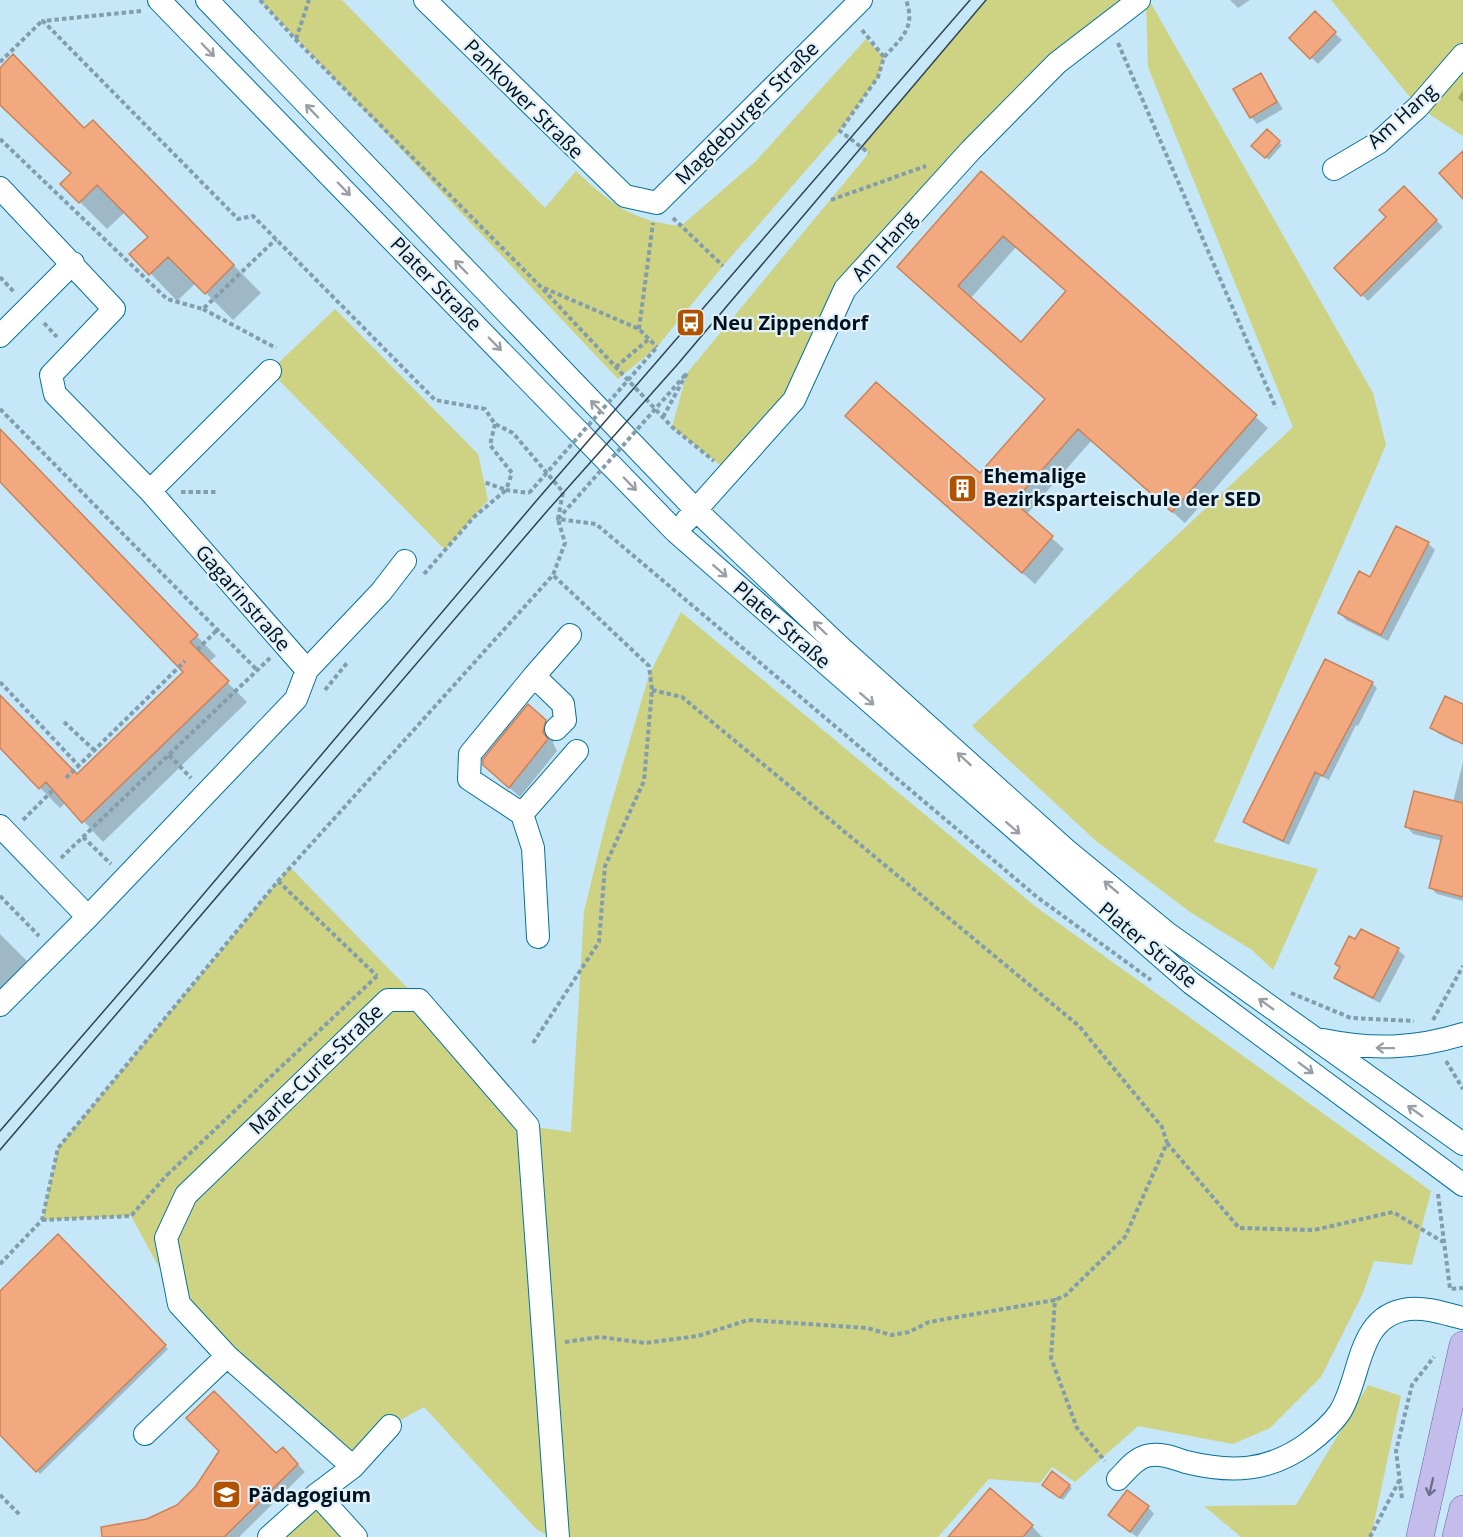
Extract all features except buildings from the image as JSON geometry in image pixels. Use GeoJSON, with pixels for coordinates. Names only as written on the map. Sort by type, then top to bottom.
{"type":"FeatureCollection","features":[{"type":"Feature","properties":{"kind":"main road"},"geometry":{"type":"LineString","coordinates":[[1420,1537],[1463,1345]]}},
{"type":"Feature","properties":{"kind":"main road"},"geometry":{"type":"LineString","coordinates":[[1456,1537],[1463,1509]]}},
{"type":"Feature","properties":{"kind":"street","name":"Plater Straße"},"geometry":{"type":"LineString","coordinates":[[207,0],[696,510],[840,647],[1065,849],[1167,933],[1463,1144]]}},
{"type":"Feature","properties":{"kind":"street","name":"Pankower Straße"},"geometry":{"type":"LineString","coordinates":[[425,0],[625,196],[657,203]]}},
{"type":"Feature","properties":{"kind":"street","name":"Magdeburger Straße"},"geometry":{"type":"LineString","coordinates":[[657,203],[861,0]]}},
{"type":"Feature","properties":{"kind":"street","name":"Am Hang"},"geometry":{"type":"LineString","coordinates":[[676,532],[794,400],[845,289],[971,150],[1049,71],[1139,0]]}},
{"type":"Feature","properties":{"kind":"street","name":"Plater Straße"},"geometry":{"type":"LineString","coordinates":[[163,4],[676,532],[1191,983],[1463,1185]]}},
{"type":"Feature","properties":{"kind":"street","name":"Am Hang"},"geometry":{"type":"LineString","coordinates":[[1334,169],[1378,143],[1418,107],[1463,55]]}},
{"type":"Feature","properties":{"kind":"street","name":"Gagarinstraße"},"geometry":{"type":"LineString","coordinates":[[0,188],[114,309],[51,375],[56,394],[150,491],[307,670]]}},
{"type":"Feature","properties":{"kind":"street"},"geometry":{"type":"LineString","coordinates":[[0,336],[73,263]]}},
{"type":"Feature","properties":{"kind":"street"},"geometry":{"type":"LineString","coordinates":[[150,491],[270,371]]}},
{"type":"Feature","properties":{"kind":"street"},"geometry":{"type":"LineString","coordinates":[[0,1005],[88,917],[296,699],[307,670],[381,592],[405,561]]}},
{"type":"Feature","properties":{"kind":"street"},"geometry":{"type":"LineString","coordinates":[[538,936],[532,848],[522,814],[469,778],[470,754],[570,634]]}},
{"type":"Feature","properties":{"kind":"street"},"geometry":{"type":"LineString","coordinates":[[534,676],[563,704],[565,720],[556,729]]}},
{"type":"Feature","properties":{"kind":"street"},"geometry":{"type":"LineString","coordinates":[[522,814],[577,751]]}},
{"type":"Feature","properties":{"kind":"street"},"geometry":{"type":"LineString","coordinates":[[4,830],[88,917]]}},
{"type":"Feature","properties":{"kind":"street","name":"Marie-Curie-Straße"},"geometry":{"type":"LineString","coordinates":[[353,1467],[227,1356],[179,1304],[166,1238],[186,1195],[388,1000],[419,1000],[528,1126],[558,1537]]}},
{"type":"Feature","properties":{"kind":"street"},"geometry":{"type":"LineString","coordinates":[[1314,1038],[1359,1048],[1394,1048],[1438,1042],[1463,1034]]}},
{"type":"Feature","properties":{"kind":"street"},"geometry":{"type":"LineString","coordinates":[[1121,1476],[1148,1455],[1228,1470],[1255,1468],[1285,1458],[1323,1431],[1340,1411],[1369,1335],[1382,1319],[1408,1310],[1422,1309],[1463,1318]]}},
{"type":"Feature","properties":{"kind":"street"},"geometry":{"type":"LineString","coordinates":[[145,1434],[227,1356]]}},
{"type":"Feature","properties":{"kind":"street"},"geometry":{"type":"LineString","coordinates":[[269,1537],[317,1494],[353,1467],[390,1426]]}},
{"type":"Feature","properties":{"kind":"street"},"geometry":{"type":"LineString","coordinates":[[317,1494],[356,1537]]}},
{"type":"Feature","properties":{"kind":"path"},"geometry":{"type":"LineString","coordinates":[[260,0],[295,39],[540,286],[663,417],[729,472]]}},
{"type":"Feature","properties":{"kind":"path"},"geometry":{"type":"LineString","coordinates":[[295,39],[309,0]]}},
{"type":"Feature","properties":{"kind":"path"},"geometry":{"type":"LineString","coordinates":[[869,153],[840,131],[878,77],[884,57],[908,32],[910,22],[906,0]]}},
{"type":"Feature","properties":{"kind":"path"},"geometry":{"type":"LineString","coordinates":[[0,62],[43,21],[163,4]]}},
{"type":"Feature","properties":{"kind":"path"},"geometry":{"type":"LineString","coordinates":[[0,1264],[42,1220],[58,1148],[278,881],[553,575],[565,543],[558,519],[563,492],[513,433],[495,424],[485,409],[435,400],[253,216],[238,219],[43,21]]}},
{"type":"Feature","properties":{"kind":"path"},"geometry":{"type":"LineString","coordinates":[[1109,23],[1276,408]]}},
{"type":"Feature","properties":{"kind":"path"},"geometry":{"type":"LineString","coordinates":[[868,39],[884,57]]}},
{"type":"Feature","properties":{"kind":"path"},"geometry":{"type":"LineString","coordinates":[[0,139],[167,299],[203,309],[278,349]]}},
{"type":"Feature","properties":{"kind":"path"},"geometry":{"type":"LineString","coordinates":[[831,200],[930,165]]}},
{"type":"Feature","properties":{"kind":"path"},"geometry":{"type":"LineString","coordinates":[[657,203],[723,266]]}},
{"type":"Feature","properties":{"kind":"path"},"geometry":{"type":"LineString","coordinates":[[639,329],[657,203]]}},
{"type":"Feature","properties":{"kind":"path"},"geometry":{"type":"LineString","coordinates":[[203,309],[276,239]]}},
{"type":"Feature","properties":{"kind":"path"},"geometry":{"type":"LineString","coordinates":[[484,482],[506,490],[529,493],[657,347],[639,329],[540,286]]}},
{"type":"Feature","properties":{"kind":"path"},"geometry":{"type":"LineString","coordinates":[[616,367],[649,339]]}},
{"type":"Feature","properties":{"kind":"path"},"geometry":{"type":"LineString","coordinates":[[558,519],[687,373],[663,417]]}},
{"type":"Feature","properties":{"kind":"path"},"geometry":{"type":"LineString","coordinates":[[0,409],[216,631],[257,670]]}},
{"type":"Feature","properties":{"kind":"path"},"geometry":{"type":"LineString","coordinates":[[422,577],[474,517],[506,490],[512,473],[490,445],[495,424]]}},
{"type":"Feature","properties":{"kind":"path"},"geometry":{"type":"LineString","coordinates":[[558,519],[596,524],[1036,897],[1161,987]]}},
{"type":"Feature","properties":{"kind":"path"},"geometry":{"type":"LineString","coordinates":[[532,1043],[599,942],[604,866],[644,781],[652,690],[649,666],[553,575]]}},
{"type":"Feature","properties":{"kind":"path"},"geometry":{"type":"LineString","coordinates":[[197,650],[216,631]]}},
{"type":"Feature","properties":{"kind":"path"},"geometry":{"type":"LineString","coordinates":[[46,873],[284,644]]}},
{"type":"Feature","properties":{"kind":"path"},"geometry":{"type":"LineString","coordinates":[[66,778],[185,662]]}},
{"type":"Feature","properties":{"kind":"path"},"geometry":{"type":"LineString","coordinates":[[0,682],[79,765]]}},
{"type":"Feature","properties":{"kind":"path"},"geometry":{"type":"LineString","coordinates":[[652,690],[682,696],[1079,1026],[1162,1127],[1167,1143],[1239,1228],[1314,1230],[1393,1212],[1443,1242]]}},
{"type":"Feature","properties":{"kind":"path"},"geometry":{"type":"LineString","coordinates":[[64,722],[94,750]]}},
{"type":"Feature","properties":{"kind":"path"},"geometry":{"type":"LineString","coordinates":[[168,755],[206,793]]}},
{"type":"Feature","properties":{"kind":"path"},"geometry":{"type":"LineString","coordinates":[[4,830],[52,791]]}},
{"type":"Feature","properties":{"kind":"path"},"geometry":{"type":"LineString","coordinates":[[278,881],[377,976],[388,1000]]}},
{"type":"Feature","properties":{"kind":"path"},"geometry":{"type":"LineString","coordinates":[[0,896],[54,951]]}},
{"type":"Feature","properties":{"kind":"path"},"geometry":{"type":"LineString","coordinates":[[1432,1022],[1463,966]]}},
{"type":"Feature","properties":{"kind":"path"},"geometry":{"type":"LineString","coordinates":[[42,1220],[131,1216],[167,1175],[377,976]]}},
{"type":"Feature","properties":{"kind":"path"},"geometry":{"type":"LineString","coordinates":[[1284,989],[1351,1018],[1421,1021]]}},
{"type":"Feature","properties":{"kind":"path"},"geometry":{"type":"LineString","coordinates":[[544,1344],[600,1337],[645,1343],[698,1336],[748,1320],[867,1328],[891,1335],[909,1332],[929,1322],[1055,1300],[1066,1295],[1125,1237],[1167,1143]]}},
{"type":"Feature","properties":{"kind":"path"},"geometry":{"type":"LineString","coordinates":[[167,1175],[186,1195]]}},
{"type":"Feature","properties":{"kind":"path"},"geometry":{"type":"LineString","coordinates":[[1438,1188],[1450,1289],[1463,1288]]}},
{"type":"Feature","properties":{"kind":"path"},"geometry":{"type":"LineString","coordinates":[[1055,1300],[1051,1358],[1077,1428],[1101,1459],[1121,1476]]}},
{"type":"Feature","properties":{"kind":"path"},"geometry":{"type":"LineString","coordinates":[[1402,1500],[1396,1451],[1412,1385],[1435,1356]]}},
{"type":"Feature","properties":{"kind":"path"},"geometry":{"type":"LineString","coordinates":[[1370,1537],[1400,1479]]}},
{"type":"Feature","properties":{"kind":"path"},"geometry":{"type":"LineString","coordinates":[[0,1495],[21,1516]]}},
{"type":"Feature","properties":{"kind":"green space"},"geometry":{"type":"Polygon","coordinates":[[[260,0],[342,0],[545,208],[576,171],[600,193],[623,209],[649,220],[681,226],[755,162],[866,39],[884,57],[878,77],[840,131],[723,266],[657,347],[618,379],[260,0]]]}},
{"type":"Feature","properties":{"kind":"green space"},"geometry":{"type":"Polygon","coordinates":[[[986,0],[1139,0],[1057,63],[845,289],[794,400],[729,472],[672,427],[687,373],[869,153],[860,148],[986,0]]]}},
{"type":"Feature","properties":{"kind":"green space"},"geometry":{"type":"Polygon","coordinates":[[[1146,0],[1149,0],[1373,393],[1386,445],[1214,842],[1318,869],[1273,970],[1252,950],[1190,912],[1096,841],[972,726],[1293,427],[1148,67],[1146,0]]]}},
{"type":"Feature","properties":{"kind":"green space"},"geometry":{"type":"Polygon","coordinates":[[[1331,0],[1463,0],[1463,136],[1418,107],[1331,0]]]}},
{"type":"Feature","properties":{"kind":"green space"},"geometry":{"type":"Polygon","coordinates":[[[335,309],[478,454],[488,500],[445,550],[270,371],[335,309]]]}},
{"type":"Feature","properties":{"kind":"green space"},"geometry":{"type":"Polygon","coordinates":[[[681,612],[1036,907],[1431,1191],[1412,1265],[1374,1261],[1363,1293],[1321,1377],[1270,1428],[1233,1444],[1138,1426],[1075,1482],[1052,1467],[1040,1483],[989,1479],[938,1537],[550,1537],[536,1529],[424,1407],[390,1426],[353,1467],[179,1304],[131,1216],[42,1220],[58,1148],[290,867],[419,1000],[528,1126],[571,1132],[584,911],[607,818],[649,675],[681,612]]]}},
{"type":"Feature","properties":{"kind":"green space"},"geometry":{"type":"Polygon","coordinates":[[[1368,1385],[1401,1396],[1371,1537],[1241,1537],[1204,1506],[1296,1505],[1368,1385]]]}},
{"type":"Feature","properties":{"kind":"green space"},"geometry":{"type":"Polygon","coordinates":[[[317,1494],[357,1537],[269,1537],[317,1494]]]}},
{"type":"Feature","properties":{"kind":"tram line"},"geometry":{"type":"LineString","coordinates":[[0,1131],[537,500],[970,0]]}},
{"type":"Feature","properties":{"kind":"tram line"},"geometry":{"type":"LineString","coordinates":[[0,1150],[548,510],[677,365],[986,0]]}},
{"type":"Feature","properties":{"kind":"place","name":"Neu Zippendorf"},"geometry":{"type":"Point","coordinates":[691,323]}},
{"type":"Feature","properties":{"kind":"place","name":"Ehemalige Bezirksparteischule der SED"},"geometry":{"type":"Point","coordinates":[962,488]}},
{"type":"Feature","properties":{"kind":"place","name":"Pädagogium"},"geometry":{"type":"Point","coordinates":[227,1495]}}]}
